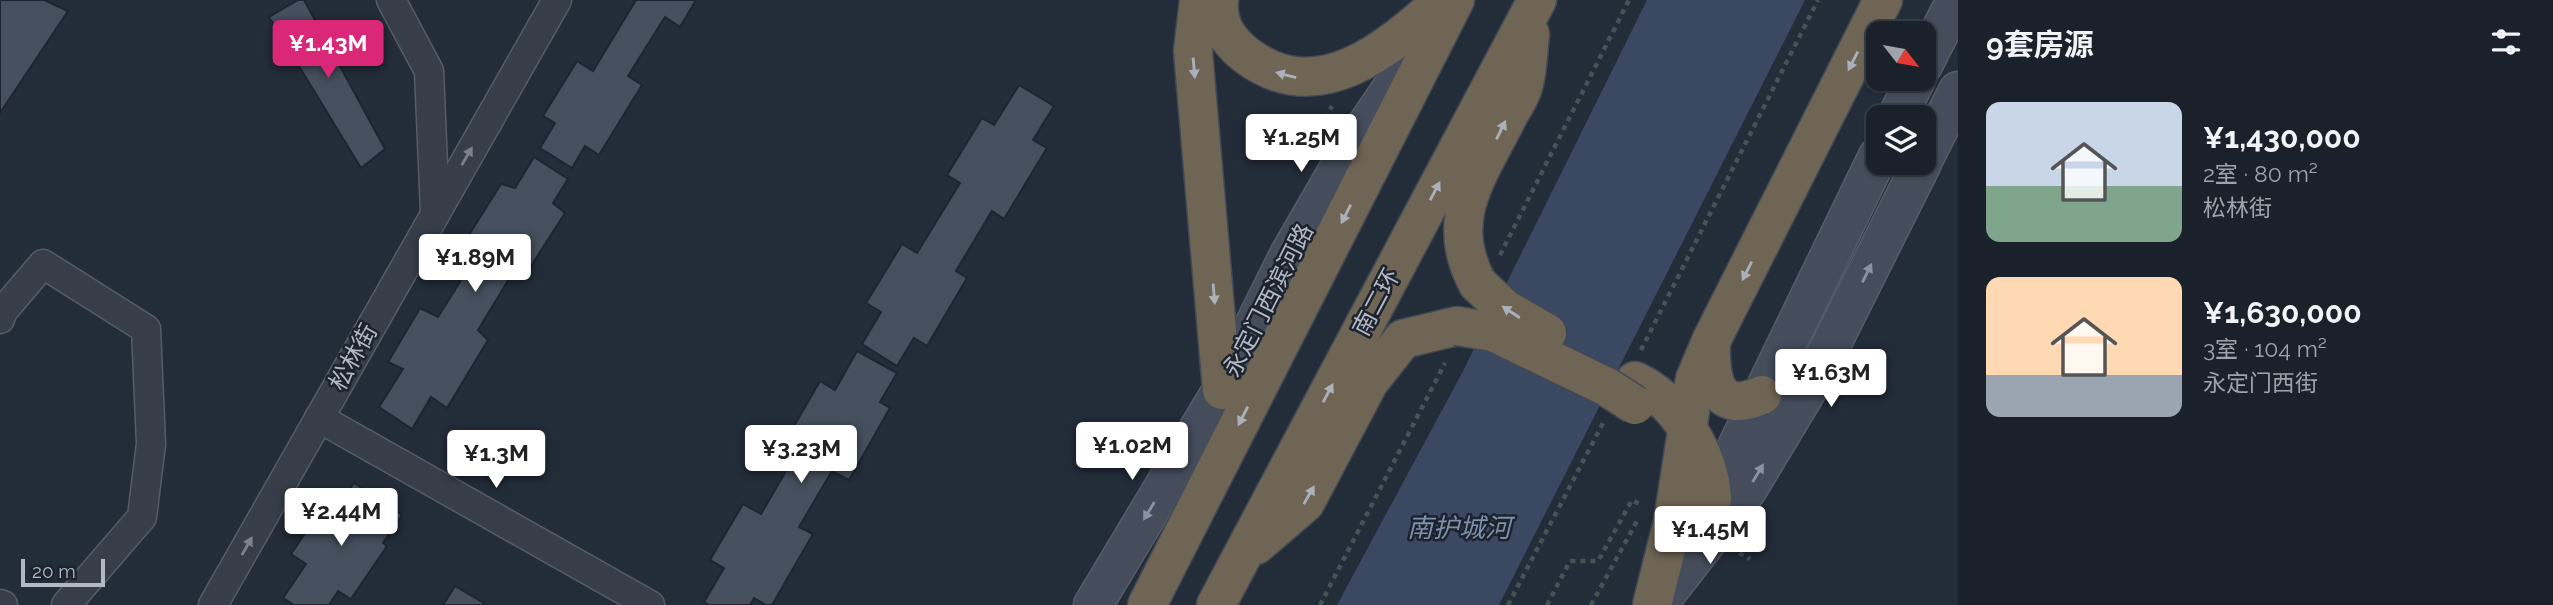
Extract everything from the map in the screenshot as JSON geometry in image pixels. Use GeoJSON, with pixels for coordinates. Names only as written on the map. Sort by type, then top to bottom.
{"type":"FeatureCollection","features":[{"type":"Feature","properties":{"kind":"highway"},"geometry":{"type":"LineString","coordinates":[[1199,0],[1193,51],[1222,390]]}},
{"type":"Feature","properties":{"kind":"highway"},"geometry":{"type":"LineString","coordinates":[[1219,0],[1218,16],[1233,45],[1264,69],[1302,79],[1353,68],[1403,36],[1443,0]]}},
{"type":"Feature","properties":{"kind":"highway"},"geometry":{"type":"LineString","coordinates":[[1147,605],[1454,0]]}},
{"type":"Feature","properties":{"kind":"highway"},"geometry":{"type":"LineString","coordinates":[[1655,605],[1695,495],[1688,432],[1695,379],[1712,340],[1883,0]]}},
{"type":"Feature","properties":{"kind":"highway"},"geometry":{"type":"LineString","coordinates":[[1535,4],[1523,87],[1468,198],[1462,219],[1466,264],[1478,284],[1505,309],[1633,387],[1688,432]]}},
{"type":"Feature","properties":{"kind":"highway","name":"南二环"},"geometry":{"type":"LineString","coordinates":[[1216,605],[1535,4]]}},
{"type":"Feature","properties":{"kind":"highway"},"geometry":{"type":"LineString","coordinates":[[1241,558],[1305,503],[1369,382],[1403,339],[1457,326],[1493,332],[1607,387],[1633,387],[1687,366],[1712,340]]}},
{"type":"Feature","properties":{"kind":"highway"},"geometry":{"type":"LineString","coordinates":[[1712,340],[1710,367],[1714,386],[1724,397],[1736,402],[1747,402],[1762,395]]}},
{"type":"Feature","properties":{"kind":"highway"},"geometry":{"type":"LineString","coordinates":[[1633,387],[1695,495]]}},
{"type":"Feature","properties":{"kind":"street"},"geometry":{"type":"LineString","coordinates":[[391,0],[429,71],[435,212]]}},
{"type":"Feature","properties":{"kind":"street","name":"松林街"},"geometry":{"type":"LineString","coordinates":[[213,605],[557,0]]}},
{"type":"Feature","properties":{"kind":"street","name":"永定门西滨河路"},"geometry":{"type":"LineString","coordinates":[[1093,605],[1222,390],[1289,255],[1348,153],[1454,0]]}},
{"type":"Feature","properties":{"kind":"street"},"geometry":{"type":"LineString","coordinates":[[1936,39],[1956,0]]}},
{"type":"Feature","properties":{"kind":"street"},"geometry":{"type":"LineString","coordinates":[[1936,136],[1958,91]]}},
{"type":"Feature","properties":{"kind":"street"},"geometry":{"type":"LineString","coordinates":[[1695,495],[1762,395],[1869,175]]}},
{"type":"Feature","properties":{"kind":"street"},"geometry":{"type":"LineString","coordinates":[[1655,605],[1747,490],[1815,377],[1916,175]]}},
{"type":"Feature","properties":{"kind":"street"},"geometry":{"type":"LineString","coordinates":[[0,319],[3,311],[43,264],[146,329],[151,444],[142,517],[66,605]]}},
{"type":"Feature","properties":{"kind":"street"},"geometry":{"type":"LineString","coordinates":[[319,418],[650,605]]}},
{"type":"Feature","properties":{"kind":"path"},"geometry":{"type":"LineString","coordinates":[[1508,605],[1633,387],[1818,0]]}},
{"type":"Feature","properties":{"kind":"path"},"geometry":{"type":"LineString","coordinates":[[1547,605],[1570,561],[1598,561],[1632,500]]}},
{"type":"Feature","properties":{"kind":"water","name":"南护城河"},"geometry":{"type":"Polygon","coordinates":[[[1647,0],[1805,0],[1499,605],[1337,605],[1461,375],[1647,0]]]}},
{"type":"Feature","properties":{"kind":"building"},"geometry":{"type":"Polygon","coordinates":[[[0,0],[44,0],[68,11],[0,113],[0,0]]]}},
{"type":"Feature","properties":{"kind":"building"},"geometry":{"type":"Polygon","coordinates":[[[298,0],[304,0],[385,149],[361,168],[269,17],[298,0]]]}},
{"type":"Feature","properties":{"kind":"building"},"geometry":{"type":"Polygon","coordinates":[[[636,0],[696,0],[680,27],[665,17],[628,76],[642,85],[599,155],[585,146],[572,168],[540,148],[555,123],[543,116],[577,61],[593,71],[636,0]]]}},
{"type":"Feature","properties":{"kind":"building"},"geometry":{"type":"Polygon","coordinates":[[[1019,85],[1054,106],[1033,140],[1047,148],[1004,219],[992,211],[956,271],[967,278],[927,346],[914,338],[897,366],[862,344],[881,312],[866,303],[902,244],[917,253],[960,183],[947,175],[982,118],[994,125],[1019,85]]]}},
{"type":"Feature","properties":{"kind":"building"},"geometry":{"type":"Polygon","coordinates":[[[534,157],[568,179],[553,203],[565,213],[522,280],[512,274],[478,330],[488,340],[447,408],[431,397],[412,429],[379,407],[403,369],[388,362],[420,308],[438,317],[483,245],[467,238],[501,184],[515,188],[534,157]]]}},
{"type":"Feature","properties":{"kind":"building"},"geometry":{"type":"Polygon","coordinates":[[[857,351],[897,373],[880,402],[890,408],[849,480],[832,471],[799,527],[813,534],[772,605],[766,605],[754,598],[750,605],[709,605],[704,602],[724,568],[710,560],[743,504],[761,514],[800,447],[786,440],[820,381],[835,390],[857,351]]]}},
{"type":"Feature","properties":{"kind":"building"},"geometry":{"type":"Polygon","coordinates":[[[354,483],[402,515],[383,543],[387,546],[351,599],[338,591],[329,605],[294,605],[283,598],[306,564],[291,554],[323,507],[333,513],[354,483]]]}},
{"type":"Feature","properties":{"kind":"building"},"geometry":{"type":"Polygon","coordinates":[[[455,586],[487,605],[443,605],[455,586]]]}}]}
